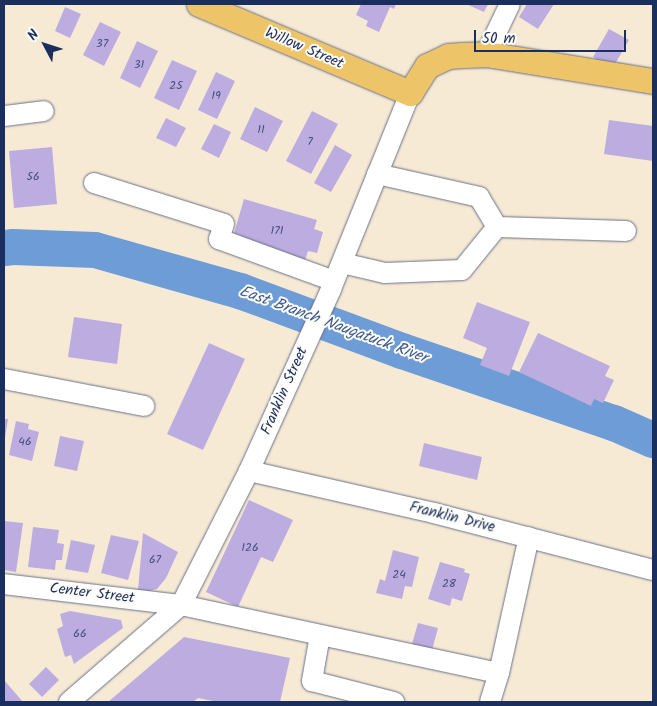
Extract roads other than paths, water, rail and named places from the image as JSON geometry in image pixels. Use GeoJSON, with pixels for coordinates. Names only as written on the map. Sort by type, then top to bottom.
{"type":"FeatureCollection","features":[{"type":"Feature","properties":{"kind":"main road","name":"Willow Street"},"geometry":{"type":"LineString","coordinates":[[199,4],[410,93]]}},
{"type":"Feature","properties":{"kind":"main road","name":"Franklin Street"},"geometry":{"type":"LineString","coordinates":[[410,93],[427,66],[448,56],[486,54],[653,81]]}},
{"type":"Feature","properties":{"kind":"street"},"geometry":{"type":"LineString","coordinates":[[486,54],[510,4]]}},
{"type":"Feature","properties":{"kind":"street","name":"Franklin Street"},"geometry":{"type":"LineString","coordinates":[[69,702],[181,605],[249,471],[333,285],[410,93]]}},
{"type":"Feature","properties":{"kind":"street"},"geometry":{"type":"LineString","coordinates":[[4,116],[44,111]]}},
{"type":"Feature","properties":{"kind":"street"},"geometry":{"type":"LineString","coordinates":[[377,174],[479,197],[497,227]]}},
{"type":"Feature","properties":{"kind":"street"},"geometry":{"type":"LineString","coordinates":[[94,184],[224,224],[219,239],[333,285]]}},
{"type":"Feature","properties":{"kind":"street"},"geometry":{"type":"LineString","coordinates":[[497,227],[626,231]]}},
{"type":"Feature","properties":{"kind":"street"},"geometry":{"type":"LineString","coordinates":[[342,263],[384,273],[462,270],[497,227]]}},
{"type":"Feature","properties":{"kind":"street"},"geometry":{"type":"LineString","coordinates":[[4,379],[144,406]]}},
{"type":"Feature","properties":{"kind":"street","name":"Franklin Drive"},"geometry":{"type":"LineString","coordinates":[[249,471],[434,513],[653,570]]}},
{"type":"Feature","properties":{"kind":"street"},"geometry":{"type":"LineString","coordinates":[[490,702],[499,673],[529,538]]}},
{"type":"Feature","properties":{"kind":"street","name":"Center Street"},"geometry":{"type":"LineString","coordinates":[[4,584],[181,605],[499,673]]}},
{"type":"Feature","properties":{"kind":"street"},"geometry":{"type":"LineString","coordinates":[[320,635],[312,681],[394,702]]}},
{"type":"Feature","properties":{"kind":"waterway","name":"East Branch Naugatuck River"},"geometry":{"type":"LineString","coordinates":[[4,248],[95,250],[240,291],[402,351],[614,423],[653,440]]}}]}
